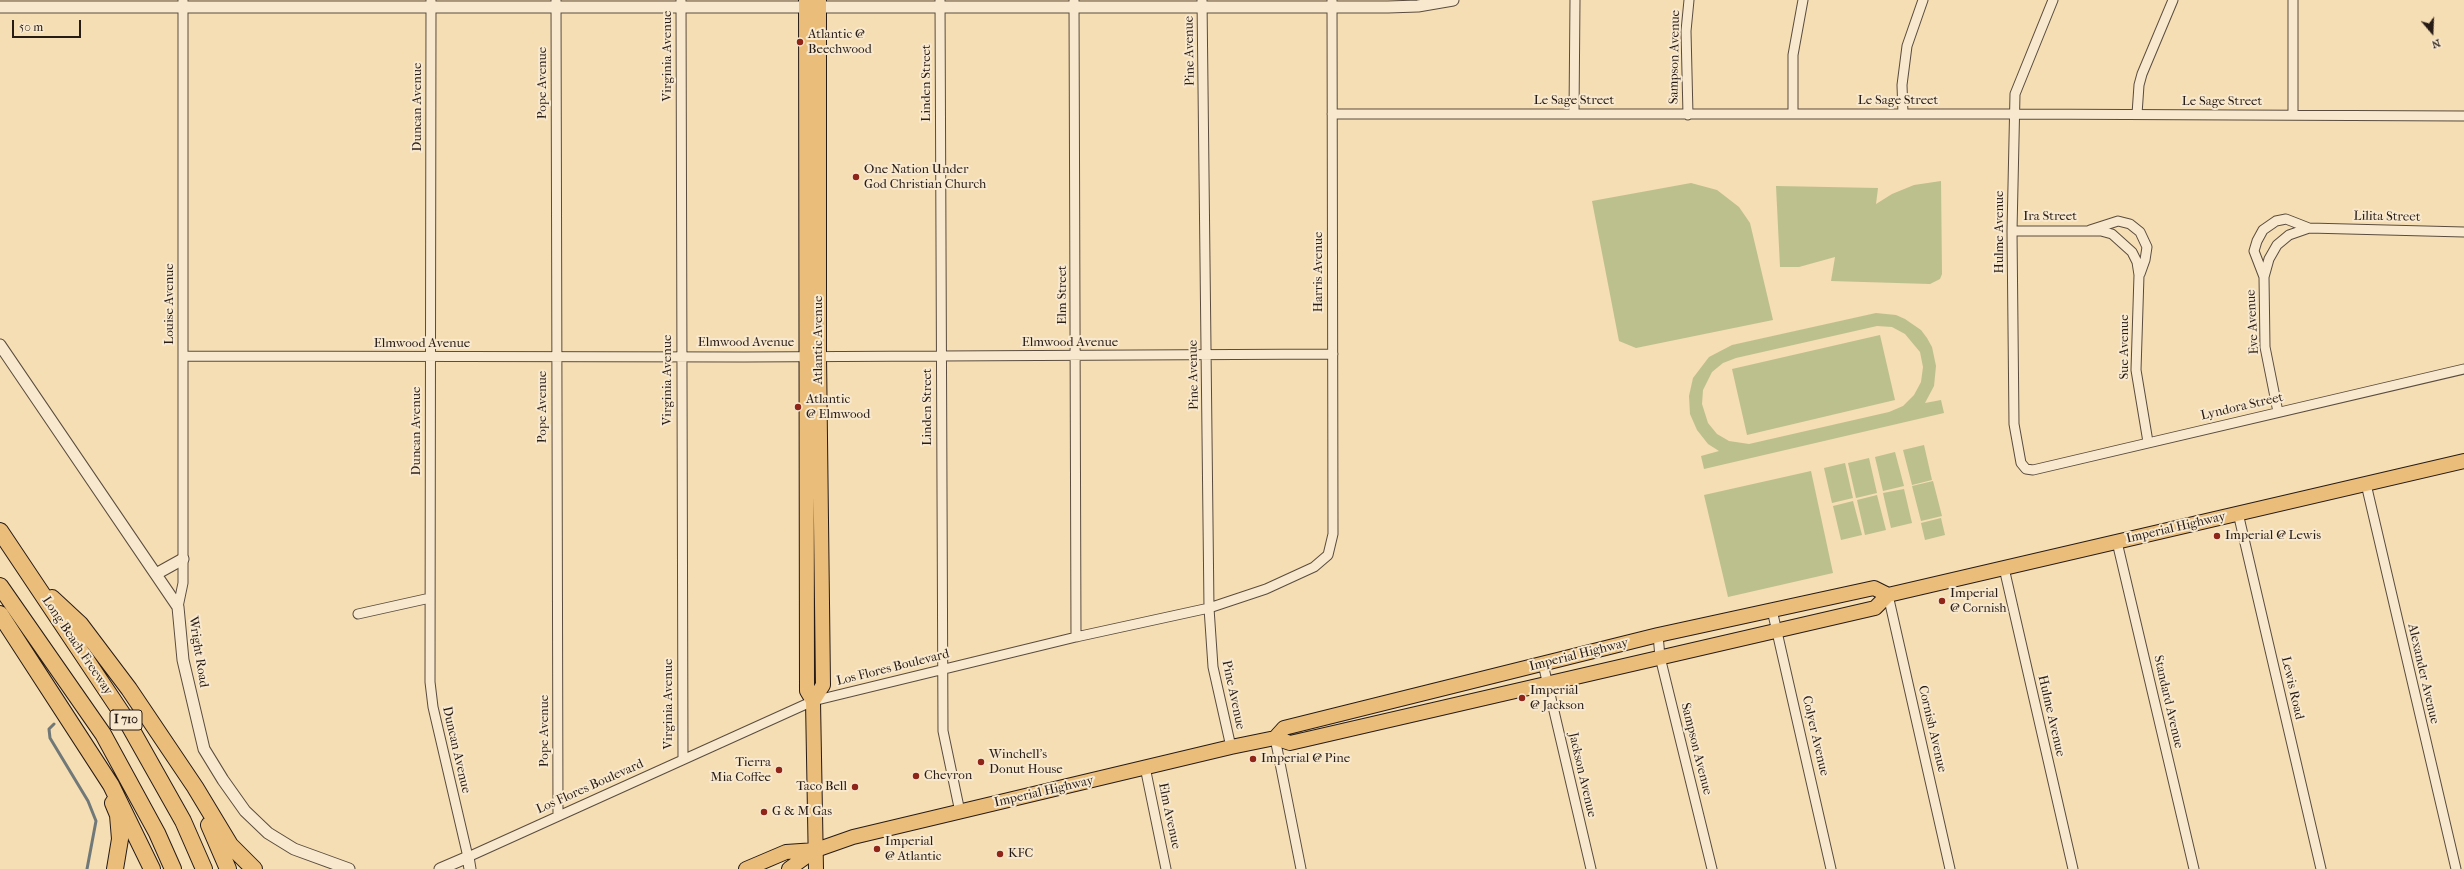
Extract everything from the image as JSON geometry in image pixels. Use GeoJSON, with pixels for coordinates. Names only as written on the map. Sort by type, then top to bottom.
{"type":"FeatureCollection","features":[{"type":"Feature","properties":{"kind":"highway","name":"Long Beach Freeway"},"geometry":{"type":"LineString","coordinates":[[0,531],[125,718],[183,821],[204,869]]}},
{"type":"Feature","properties":{"kind":"highway"},"geometry":{"type":"LineString","coordinates":[[32,579],[80,624],[154,724],[184,773],[228,869]]}},
{"type":"Feature","properties":{"kind":"highway","name":"I 710"},"geometry":{"type":"LineString","coordinates":[[0,586],[103,734],[157,833],[173,869]]}},
{"type":"Feature","properties":{"kind":"highway"},"geometry":{"type":"LineString","coordinates":[[0,614],[94,762],[111,785],[152,869]]}},
{"type":"Feature","properties":{"kind":"highway"},"geometry":{"type":"LineString","coordinates":[[94,762],[118,815],[120,839],[115,869]]}},
{"type":"Feature","properties":{"kind":"highway"},"geometry":{"type":"LineString","coordinates":[[184,773],[196,786],[230,845],[254,869]]}},
{"type":"Feature","properties":{"kind":"main road","name":"Atlantic Avenue"},"geometry":{"type":"LineString","coordinates":[[813,4],[812,356],[822,686],[813,701],[816,869]]}},
{"type":"Feature","properties":{"kind":"main road","name":"Imperial Highway"},"geometry":{"type":"LineString","coordinates":[[746,869],[786,852],[816,850],[853,837],[1231,747],[1274,738],[1290,743],[1876,608],[1888,595],[2464,461]]}},
{"type":"Feature","properties":{"kind":"main road","name":"Imperial Highway"},"geometry":{"type":"LineString","coordinates":[[1274,738],[1284,728],[1658,635],[1874,588],[1888,595]]}},
{"type":"Feature","properties":{"kind":"main road","name":"Imperial Highway"},"geometry":{"type":"LineString","coordinates":[[789,869],[816,850]]}},
{"type":"Feature","properties":{"kind":"street"},"geometry":{"type":"LineString","coordinates":[[0,7],[183,4],[940,3],[1332,3],[1418,6],[1454,0]]}},
{"type":"Feature","properties":{"kind":"street"},"geometry":{"type":"LineString","coordinates":[[1574,114],[1575,0]]}},
{"type":"Feature","properties":{"kind":"street","name":"Sampson Avenue"},"geometry":{"type":"LineString","coordinates":[[1688,115],[1686,32],[1689,0]]}},
{"type":"Feature","properties":{"kind":"street"},"geometry":{"type":"LineString","coordinates":[[1793,114],[1794,55],[1803,0]]}},
{"type":"Feature","properties":{"kind":"street"},"geometry":{"type":"LineString","coordinates":[[1903,114],[1902,85],[1907,46],[1923,0]]}},
{"type":"Feature","properties":{"kind":"street","name":"Hulme Avenue"},"geometry":{"type":"LineString","coordinates":[[2026,470],[2021,463],[2014,424],[2012,231],[2015,94],[2053,0]]}},
{"type":"Feature","properties":{"kind":"street"},"geometry":{"type":"LineString","coordinates":[[2137,114],[2139,85],[2142,74],[2173,0]]}},
{"type":"Feature","properties":{"kind":"street"},"geometry":{"type":"LineString","coordinates":[[2293,0],[2293,115]]}},
{"type":"Feature","properties":{"kind":"street","name":"Linden Street"},"geometry":{"type":"LineString","coordinates":[[940,3],[941,669],[943,731],[960,812]]}},
{"type":"Feature","properties":{"kind":"street","name":"Elm Street"},"geometry":{"type":"LineString","coordinates":[[1074,3],[1076,637]]}},
{"type":"Feature","properties":{"kind":"street","name":"Pine Avenue"},"geometry":{"type":"LineString","coordinates":[[1202,3],[1209,608],[1213,667],[1231,747]]}},
{"type":"Feature","properties":{"kind":"street","name":"Harris Avenue"},"geometry":{"type":"LineString","coordinates":[[1332,3],[1332,544]]}},
{"type":"Feature","properties":{"kind":"street","name":"Louise Avenue"},"geometry":{"type":"LineString","coordinates":[[178,608],[182,583],[183,4]]}},
{"type":"Feature","properties":{"kind":"street","name":"Duncan Avenue"},"geometry":{"type":"LineString","coordinates":[[431,4],[430,682],[433,707],[468,857]]}},
{"type":"Feature","properties":{"kind":"street","name":"Pope Avenue"},"geometry":{"type":"LineString","coordinates":[[556,4],[558,815]]}},
{"type":"Feature","properties":{"kind":"street","name":"Virginia Avenue"},"geometry":{"type":"LineString","coordinates":[[681,4],[683,759]]}},
{"type":"Feature","properties":{"kind":"street","name":"Le Sage Street"},"geometry":{"type":"LineString","coordinates":[[1332,114],[2137,114],[2464,116]]}},
{"type":"Feature","properties":{"kind":"street","name":"Lilita Street"},"geometry":{"type":"LineString","coordinates":[[2263,230],[2276,221],[2286,219],[2309,228],[2464,232]]}},
{"type":"Feature","properties":{"kind":"street","name":"Ira Street"},"geometry":{"type":"LineString","coordinates":[[2089,230],[2106,223],[2118,221],[2130,224],[2140,232]]}},
{"type":"Feature","properties":{"kind":"street","name":"Lilita Street"},"geometry":{"type":"LineString","coordinates":[[2277,245],[2290,235],[2309,228]]}},
{"type":"Feature","properties":{"kind":"street","name":"Ira Street"},"geometry":{"type":"LineString","coordinates":[[2012,231],[2089,230],[2112,234],[2123,243]]}},
{"type":"Feature","properties":{"kind":"street","name":"Eve Avenue"},"geometry":{"type":"LineString","coordinates":[[2263,230],[2256,241],[2254,251],[2264,277]]}},
{"type":"Feature","properties":{"kind":"street","name":"Sue Avenue"},"geometry":{"type":"LineString","coordinates":[[2139,275],[2145,260],[2147,247],[2140,232]]}},
{"type":"Feature","properties":{"kind":"street","name":"Sue Avenue"},"geometry":{"type":"LineString","coordinates":[[2123,243],[2137,262],[2139,275],[2136,370],[2148,442]]}},
{"type":"Feature","properties":{"kind":"street","name":"Eve Avenue"},"geometry":{"type":"LineString","coordinates":[[2277,245],[2269,258],[2264,277],[2265,347],[2278,412]]}},
{"type":"Feature","properties":{"kind":"street","name":"Wright Road"},"geometry":{"type":"LineString","coordinates":[[0,345],[178,608],[183,660],[204,749],[223,780],[245,811],[268,833],[294,849],[349,869]]}},
{"type":"Feature","properties":{"kind":"street","name":"Elmwood Avenue"},"geometry":{"type":"LineString","coordinates":[[183,356],[1076,356],[1333,354]]}},
{"type":"Feature","properties":{"kind":"street","name":"Lyndora Street"},"geometry":{"type":"LineString","coordinates":[[2026,470],[2033,470],[2464,369]]}},
{"type":"Feature","properties":{"kind":"street","name":"Alexander Avenue"},"geometry":{"type":"LineString","coordinates":[[2366,484],[2456,869]]}},
{"type":"Feature","properties":{"kind":"street","name":"Lewis Road"},"geometry":{"type":"LineString","coordinates":[[2238,513],[2322,869]]}},
{"type":"Feature","properties":{"kind":"street","name":"Standard Avenue"},"geometry":{"type":"LineString","coordinates":[[2117,542],[2194,869]]}},
{"type":"Feature","properties":{"kind":"street","name":"Los Flores Boulevard"},"geometry":{"type":"LineString","coordinates":[[468,857],[813,701],[1076,637],[1209,608],[1266,589],[1314,566],[1328,555],[1332,544]]}},
{"type":"Feature","properties":{"kind":"street"},"geometry":{"type":"LineString","coordinates":[[156,574],[182,559]]}},
{"type":"Feature","properties":{"kind":"street","name":"Hulme Avenue"},"geometry":{"type":"LineString","coordinates":[[2004,568],[2073,869]]}},
{"type":"Feature","properties":{"kind":"street","name":"Cornish Avenue"},"geometry":{"type":"LineString","coordinates":[[1888,595],[1950,869]]}},
{"type":"Feature","properties":{"kind":"street"},"geometry":{"type":"LineString","coordinates":[[358,614],[430,598]]}},
{"type":"Feature","properties":{"kind":"street","name":"Colyer Avenue"},"geometry":{"type":"LineString","coordinates":[[1772,610],[1831,869]]}},
{"type":"Feature","properties":{"kind":"street","name":"Sampson Avenue"},"geometry":{"type":"LineString","coordinates":[[1658,635],[1660,657],[1712,869]]}},
{"type":"Feature","properties":{"kind":"street","name":"Jackson Avenue"},"geometry":{"type":"LineString","coordinates":[[1543,664],[1591,869]]}},
{"type":"Feature","properties":{"kind":"street"},"geometry":{"type":"LineString","coordinates":[[1274,738],[1301,869]]}},
{"type":"Feature","properties":{"kind":"street","name":"Elm Avenue"},"geometry":{"type":"LineString","coordinates":[[1145,768],[1166,869]]}},
{"type":"Feature","properties":{"kind":"street"},"geometry":{"type":"LineString","coordinates":[[440,869],[468,857],[470,869]]}},
{"type":"Feature","properties":{"kind":"green space"},"geometry":{"type":"Polygon","coordinates":[[[1941,181],[1942,274],[1940,279],[1930,284],[1831,281],[1835,257],[1799,267],[1780,267],[1776,186],[1878,188],[1876,204],[1892,194],[1914,185],[1941,181]]]}},
{"type":"Feature","properties":{"kind":"green space"},"geometry":{"type":"Polygon","coordinates":[[[1691,183],[1717,190],[1739,207],[1750,223],[1773,320],[1636,348],[1619,341],[1592,201],[1691,183]]]}},
{"type":"Feature","properties":{"kind":"green space"},"geometry":{"type":"Polygon","coordinates":[[[1876,313],[1896,315],[1905,319],[1921,330],[1932,347],[1936,366],[1934,386],[1925,403],[1941,400],[1944,413],[1704,469],[1701,456],[1719,451],[1708,444],[1697,430],[1690,414],[1689,396],[1693,378],[1709,357],[1732,345],[1876,313]],[[1877,326],[1736,358],[1723,363],[1712,372],[1703,390],[1702,404],[1708,423],[1717,434],[1729,441],[1749,444],[1889,412],[1903,406],[1914,395],[1921,382],[1923,367],[1920,352],[1905,334],[1892,327],[1877,326]]]}},
{"type":"Feature","properties":{"kind":"green space"},"geometry":{"type":"Polygon","coordinates":[[[1880,335],[1895,400],[1747,435],[1732,369],[1880,335]]]}},
{"type":"Feature","properties":{"kind":"green space"},"geometry":{"type":"Polygon","coordinates":[[[1924,445],[1932,480],[1912,485],[1903,450],[1924,445]]]}},
{"type":"Feature","properties":{"kind":"green space"},"geometry":{"type":"Polygon","coordinates":[[[1895,452],[1904,486],[1883,491],[1875,457],[1895,452]]]}},
{"type":"Feature","properties":{"kind":"green space"},"geometry":{"type":"Polygon","coordinates":[[[1869,458],[1877,493],[1856,498],[1848,463],[1869,458]]]}},
{"type":"Feature","properties":{"kind":"green space"},"geometry":{"type":"Polygon","coordinates":[[[1845,463],[1853,498],[1832,503],[1824,468],[1845,463]]]}},
{"type":"Feature","properties":{"kind":"green space"},"geometry":{"type":"Polygon","coordinates":[[[1811,471],[1833,573],[1728,597],[1704,495],[1811,471]]]}},
{"type":"Feature","properties":{"kind":"green space"},"geometry":{"type":"Polygon","coordinates":[[[1933,481],[1942,516],[1921,521],[1912,486],[1933,481]]]}},
{"type":"Feature","properties":{"kind":"green space"},"geometry":{"type":"Polygon","coordinates":[[[1904,489],[1912,523],[1891,528],[1883,493],[1904,489]]]}},
{"type":"Feature","properties":{"kind":"green space"},"geometry":{"type":"Polygon","coordinates":[[[1877,495],[1886,530],[1865,535],[1857,500],[1877,495]]]}},
{"type":"Feature","properties":{"kind":"green space"},"geometry":{"type":"Polygon","coordinates":[[[1853,501],[1862,535],[1841,540],[1833,506],[1853,501]]]}},
{"type":"Feature","properties":{"kind":"green space"},"geometry":{"type":"Polygon","coordinates":[[[1941,518],[1945,535],[1925,540],[1921,523],[1941,518]]]}},
{"type":"Feature","properties":{"kind":"waterway"},"geometry":{"type":"LineString","coordinates":[[54,724],[49,729],[50,738],[88,801],[96,821],[87,869]]}},
{"type":"Feature","properties":{"kind":"place","name":"Atlantic @ Beechwood"},"geometry":{"type":"Point","coordinates":[800,42]}},
{"type":"Feature","properties":{"kind":"place","name":"One Nation Under God Christian Church"},"geometry":{"type":"Point","coordinates":[856,177]}},
{"type":"Feature","properties":{"kind":"place","name":"Atlantic @ Elmwood"},"geometry":{"type":"Point","coordinates":[798,407]}},
{"type":"Feature","properties":{"kind":"place","name":"Imperial @ Lewis"},"geometry":{"type":"Point","coordinates":[2217,536]}},
{"type":"Feature","properties":{"kind":"place","name":"Imperial @ Cornish"},"geometry":{"type":"Point","coordinates":[1942,601]}},
{"type":"Feature","properties":{"kind":"place","name":"Imperial @ Jackson"},"geometry":{"type":"Point","coordinates":[1522,698]}},
{"type":"Feature","properties":{"kind":"place","name":"Imperial @ Pine"},"geometry":{"type":"Point","coordinates":[1253,759]}},
{"type":"Feature","properties":{"kind":"place","name":"Winchell's Donut House"},"geometry":{"type":"Point","coordinates":[981,762]}},
{"type":"Feature","properties":{"kind":"place","name":"Tierra Mia Coffee"},"geometry":{"type":"Point","coordinates":[779,770]}},
{"type":"Feature","properties":{"kind":"place","name":"Chevron"},"geometry":{"type":"Point","coordinates":[916,776]}},
{"type":"Feature","properties":{"kind":"place","name":"Taco Bell"},"geometry":{"type":"Point","coordinates":[855,787]}},
{"type":"Feature","properties":{"kind":"place","name":"G & M Gas"},"geometry":{"type":"Point","coordinates":[764,812]}},
{"type":"Feature","properties":{"kind":"place","name":"Imperial @ Atlantic"},"geometry":{"type":"Point","coordinates":[877,849]}},
{"type":"Feature","properties":{"kind":"place","name":"KFC"},"geometry":{"type":"Point","coordinates":[1000,854]}}]}
